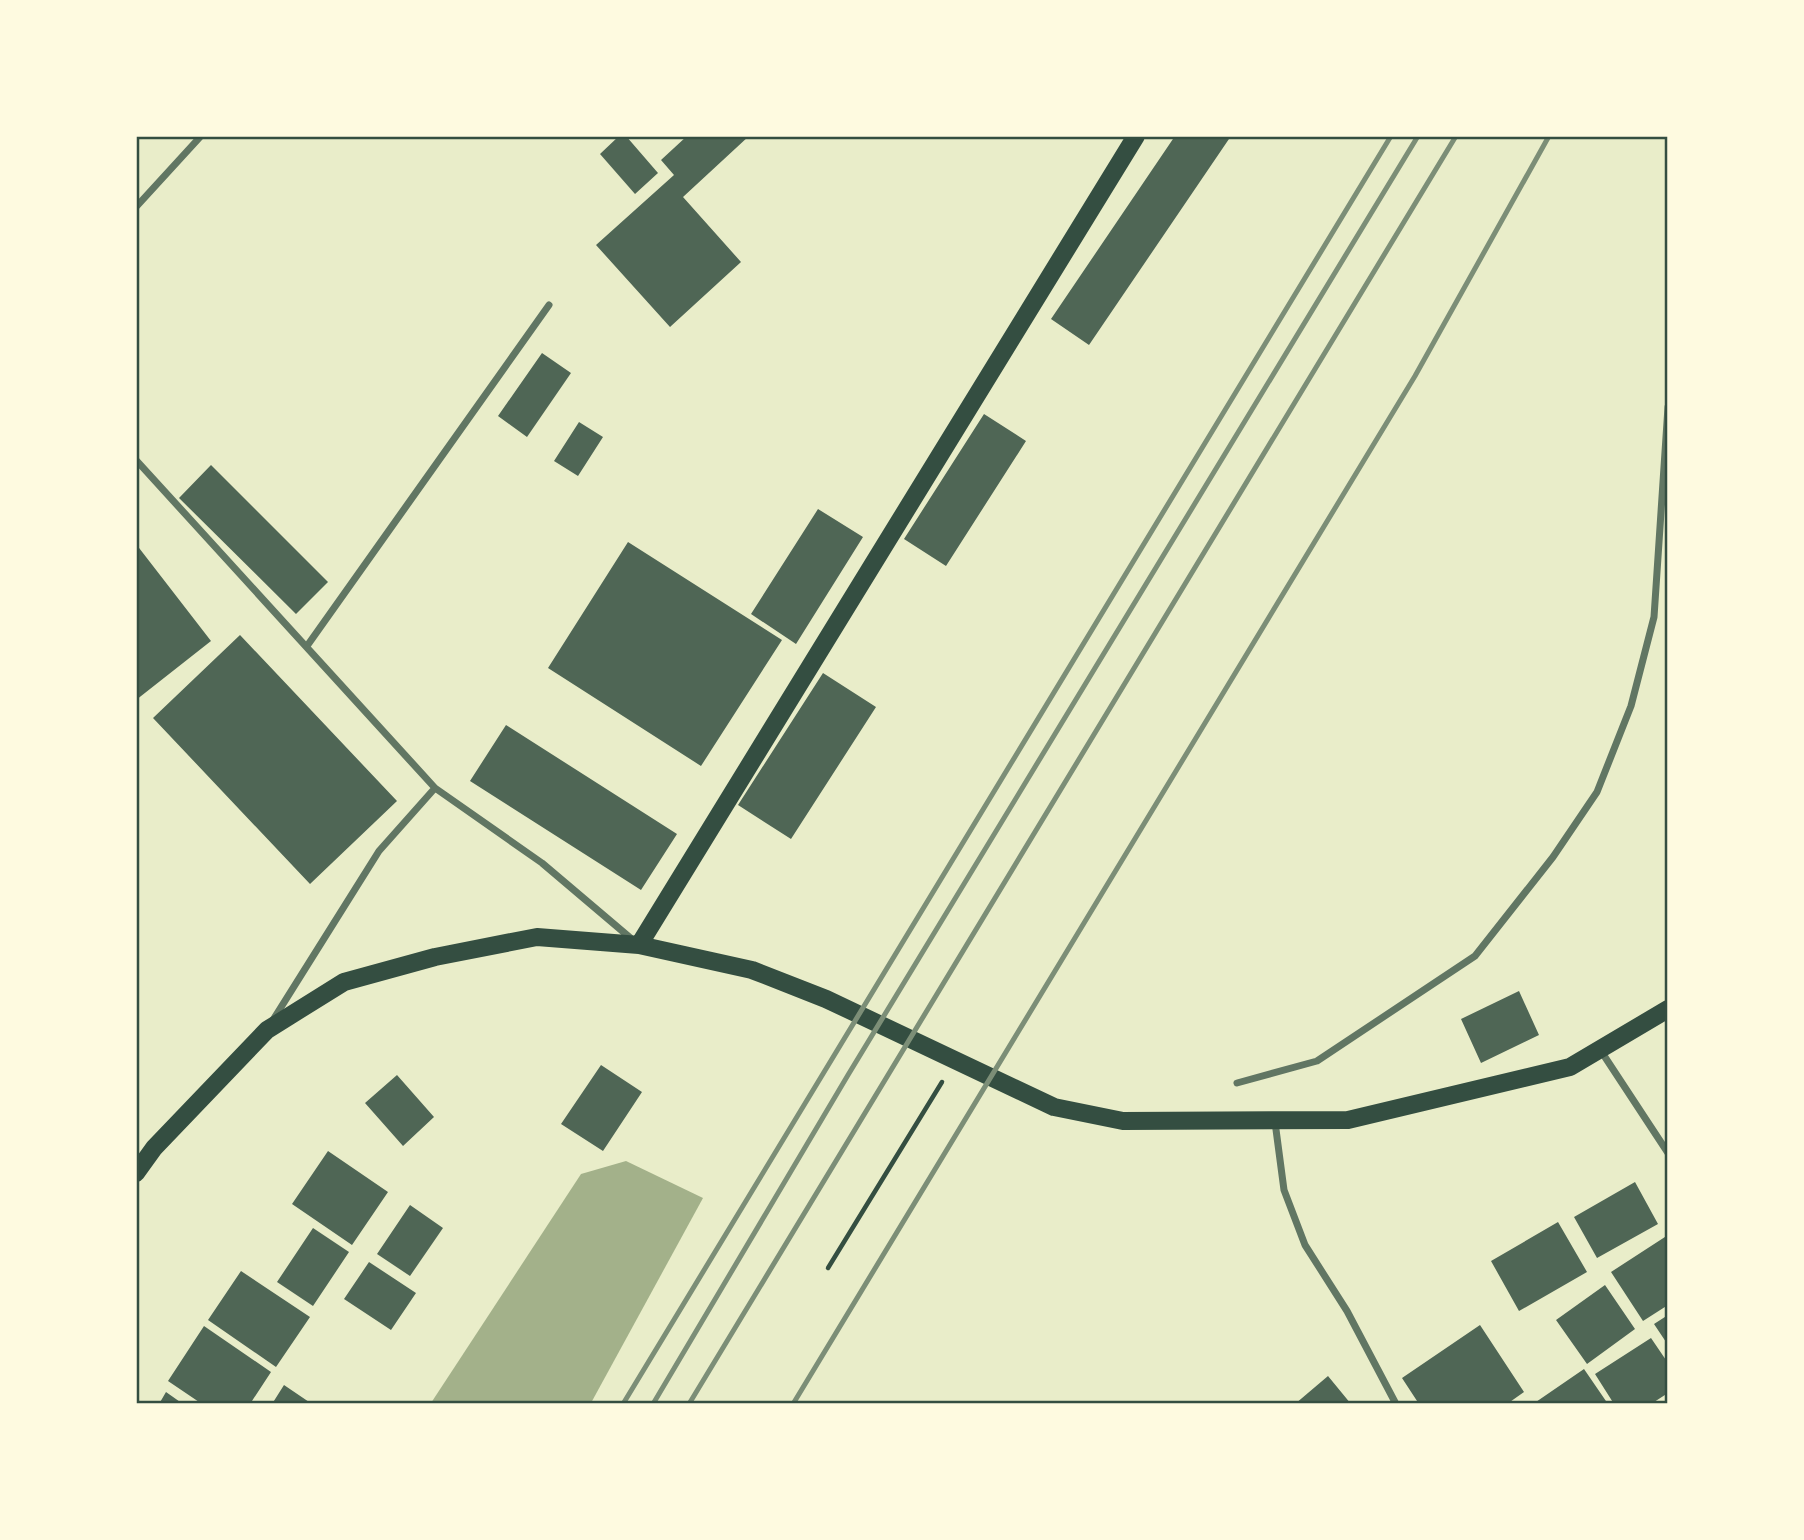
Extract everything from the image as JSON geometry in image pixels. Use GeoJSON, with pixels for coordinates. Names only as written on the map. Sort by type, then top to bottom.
{"type":"FeatureCollection","features":[{"type":"Feature","properties":{"kind":"main road"},"geometry":{"type":"LineString","coordinates":[[639,945],[1136,136]]}},
{"type":"Feature","properties":{"kind":"main road"},"geometry":{"type":"LineString","coordinates":[[136,1172],[154,1148],[267,1030],[344,982],[435,957],[537,937],[639,945],[752,970],[826,999],[1054,1107],[1123,1121],[1348,1120],[1570,1067],[1668,1009]]}},
{"type":"Feature","properties":{"kind":"street"},"geometry":{"type":"LineString","coordinates":[[136,207],[201,136]]}},
{"type":"Feature","properties":{"kind":"street"},"geometry":{"type":"LineString","coordinates":[[307,646],[549,306]]}},
{"type":"Feature","properties":{"kind":"street"},"geometry":{"type":"LineString","coordinates":[[1237,1083],[1317,1061],[1475,956],[1553,858],[1597,792],[1631,706],[1654,617],[1668,407]]}},
{"type":"Feature","properties":{"kind":"street"},"geometry":{"type":"LineString","coordinates":[[136,460],[435,788],[542,863],[639,945]]}},
{"type":"Feature","properties":{"kind":"street"},"geometry":{"type":"LineString","coordinates":[[267,1030],[379,851],[435,788]]}},
{"type":"Feature","properties":{"kind":"street"},"geometry":{"type":"LineString","coordinates":[[1600,1050],[1668,1153]]}},
{"type":"Feature","properties":{"kind":"street"},"geometry":{"type":"LineString","coordinates":[[1275,1120],[1284,1191],[1305,1245],[1347,1311],[1396,1404]]}},
{"type":"Feature","properties":{"kind":"path"},"geometry":{"type":"LineString","coordinates":[[828,1268],[955,1061]]}},
{"type":"Feature","properties":{"kind":"shaded area"},"geometry":{"type":"Polygon","coordinates":[[[626,1161],[703,1198],[591,1403],[431,1403],[581,1174],[626,1161]]]}},
{"type":"Feature","properties":{"kind":"building"},"geometry":{"type":"Polygon","coordinates":[[[619,136],[626,136],[658,173],[635,194],[600,154],[619,136]]]}},
{"type":"Feature","properties":{"kind":"building"},"geometry":{"type":"Polygon","coordinates":[[[687,136],[749,136],[683,197],[741,262],[670,327],[596,245],[674,175],[661,160],[687,136]]]}},
{"type":"Feature","properties":{"kind":"building"},"geometry":{"type":"Polygon","coordinates":[[[1175,136],[1231,136],[1089,345],[1051,319],[1175,136]]]}},
{"type":"Feature","properties":{"kind":"building"},"geometry":{"type":"Polygon","coordinates":[[[542,353],[571,373],[527,437],[498,416],[542,353]]]}},
{"type":"Feature","properties":{"kind":"building"},"geometry":{"type":"Polygon","coordinates":[[[984,414],[1026,441],[946,566],[904,539],[984,414]]]}},
{"type":"Feature","properties":{"kind":"building"},"geometry":{"type":"Polygon","coordinates":[[[579,422],[603,437],[578,476],[554,461],[579,422]]]}},
{"type":"Feature","properties":{"kind":"building"},"geometry":{"type":"Polygon","coordinates":[[[211,465],[328,582],[296,614],[179,498],[211,465]]]}},
{"type":"Feature","properties":{"kind":"building"},"geometry":{"type":"Polygon","coordinates":[[[818,509],[863,537],[796,644],[751,614],[818,509]]]}},
{"type":"Feature","properties":{"kind":"building"},"geometry":{"type":"Polygon","coordinates":[[[628,542],[782,640],[701,766],[548,668],[628,542]]]}},
{"type":"Feature","properties":{"kind":"building"},"geometry":{"type":"Polygon","coordinates":[[[136,544],[211,641],[136,700],[136,544]]]}},
{"type":"Feature","properties":{"kind":"building"},"geometry":{"type":"Polygon","coordinates":[[[240,635],[397,801],[310,884],[153,718],[240,635]]]}},
{"type":"Feature","properties":{"kind":"building"},"geometry":{"type":"Polygon","coordinates":[[[823,673],[876,707],[791,839],[738,805],[823,673]]]}},
{"type":"Feature","properties":{"kind":"building"},"geometry":{"type":"Polygon","coordinates":[[[506,725],[677,834],[641,890],[470,781],[506,725]]]}},
{"type":"Feature","properties":{"kind":"building"},"geometry":{"type":"Polygon","coordinates":[[[1519,991],[1539,1035],[1481,1063],[1461,1019],[1519,991]]]}},
{"type":"Feature","properties":{"kind":"building"},"geometry":{"type":"Polygon","coordinates":[[[601,1065],[642,1092],[603,1151],[561,1124],[601,1065]]]}},
{"type":"Feature","properties":{"kind":"building"},"geometry":{"type":"Polygon","coordinates":[[[397,1075],[434,1117],[403,1146],[365,1103],[397,1075]]]}},
{"type":"Feature","properties":{"kind":"building"},"geometry":{"type":"Polygon","coordinates":[[[328,1151],[388,1192],[352,1245],[292,1204],[328,1151]]]}},
{"type":"Feature","properties":{"kind":"building"},"geometry":{"type":"Polygon","coordinates":[[[1635,1182],[1658,1224],[1597,1258],[1574,1217],[1635,1182]]]}},
{"type":"Feature","properties":{"kind":"building"},"geometry":{"type":"Polygon","coordinates":[[[410,1205],[443,1228],[410,1276],[377,1254],[410,1205]]]}},
{"type":"Feature","properties":{"kind":"building"},"geometry":{"type":"Polygon","coordinates":[[[1558,1222],[1587,1272],[1519,1311],[1491,1261],[1558,1222]]]}},
{"type":"Feature","properties":{"kind":"building"},"geometry":{"type":"Polygon","coordinates":[[[313,1228],[349,1252],[313,1306],[277,1282],[313,1228]]]}},
{"type":"Feature","properties":{"kind":"building"},"geometry":{"type":"Polygon","coordinates":[[[1668,1235],[1668,1305],[1643,1321],[1611,1272],[1668,1235]]]}},
{"type":"Feature","properties":{"kind":"building"},"geometry":{"type":"Polygon","coordinates":[[[369,1262],[416,1293],[391,1330],[344,1299],[369,1262]]]}},
{"type":"Feature","properties":{"kind":"building"},"geometry":{"type":"Polygon","coordinates":[[[241,1271],[310,1317],[276,1367],[208,1320],[241,1271]]]}},
{"type":"Feature","properties":{"kind":"building"},"geometry":{"type":"Polygon","coordinates":[[[1605,1285],[1635,1329],[1587,1364],[1556,1320],[1605,1285]]]}},
{"type":"Feature","properties":{"kind":"building"},"geometry":{"type":"Polygon","coordinates":[[[1668,1315],[1668,1345],[1654,1324],[1668,1315]]]}},
{"type":"Feature","properties":{"kind":"building"},"geometry":{"type":"Polygon","coordinates":[[[1480,1325],[1524,1392],[1507,1404],[1419,1404],[1402,1378],[1480,1325]]]}},
{"type":"Feature","properties":{"kind":"building"},"geometry":{"type":"Polygon","coordinates":[[[204,1326],[271,1372],[250,1404],[202,1404],[168,1381],[204,1326]]]}},
{"type":"Feature","properties":{"kind":"building"},"geometry":{"type":"Polygon","coordinates":[[[1651,1338],[1668,1363],[1668,1393],[1651,1404],[1614,1404],[1595,1374],[1651,1338]]]}},
{"type":"Feature","properties":{"kind":"building"},"geometry":{"type":"Polygon","coordinates":[[[1584,1369],[1608,1404],[1533,1404],[1584,1369]]]}},
{"type":"Feature","properties":{"kind":"building"},"geometry":{"type":"Polygon","coordinates":[[[1328,1376],[1351,1404],[1295,1404],[1328,1376]]]}},
{"type":"Feature","properties":{"kind":"building"},"geometry":{"type":"Polygon","coordinates":[[[284,1385],[312,1404],[272,1404],[284,1385]]]}},
{"type":"Feature","properties":{"kind":"building"},"geometry":{"type":"Polygon","coordinates":[[[166,1392],[183,1404],[159,1404],[166,1392]]]}},
{"type":"Feature","properties":{"kind":"railway"},"geometry":{"type":"LineString","coordinates":[[623,1404],[1391,136]]}},
{"type":"Feature","properties":{"kind":"railway"},"geometry":{"type":"LineString","coordinates":[[653,1404],[848,1075],[1418,136]]}},
{"type":"Feature","properties":{"kind":"railway"},"geometry":{"type":"LineString","coordinates":[[689,1404],[1456,136]]}},
{"type":"Feature","properties":{"kind":"railway"},"geometry":{"type":"LineString","coordinates":[[793,1404],[1415,376],[1549,136]]}}]}
